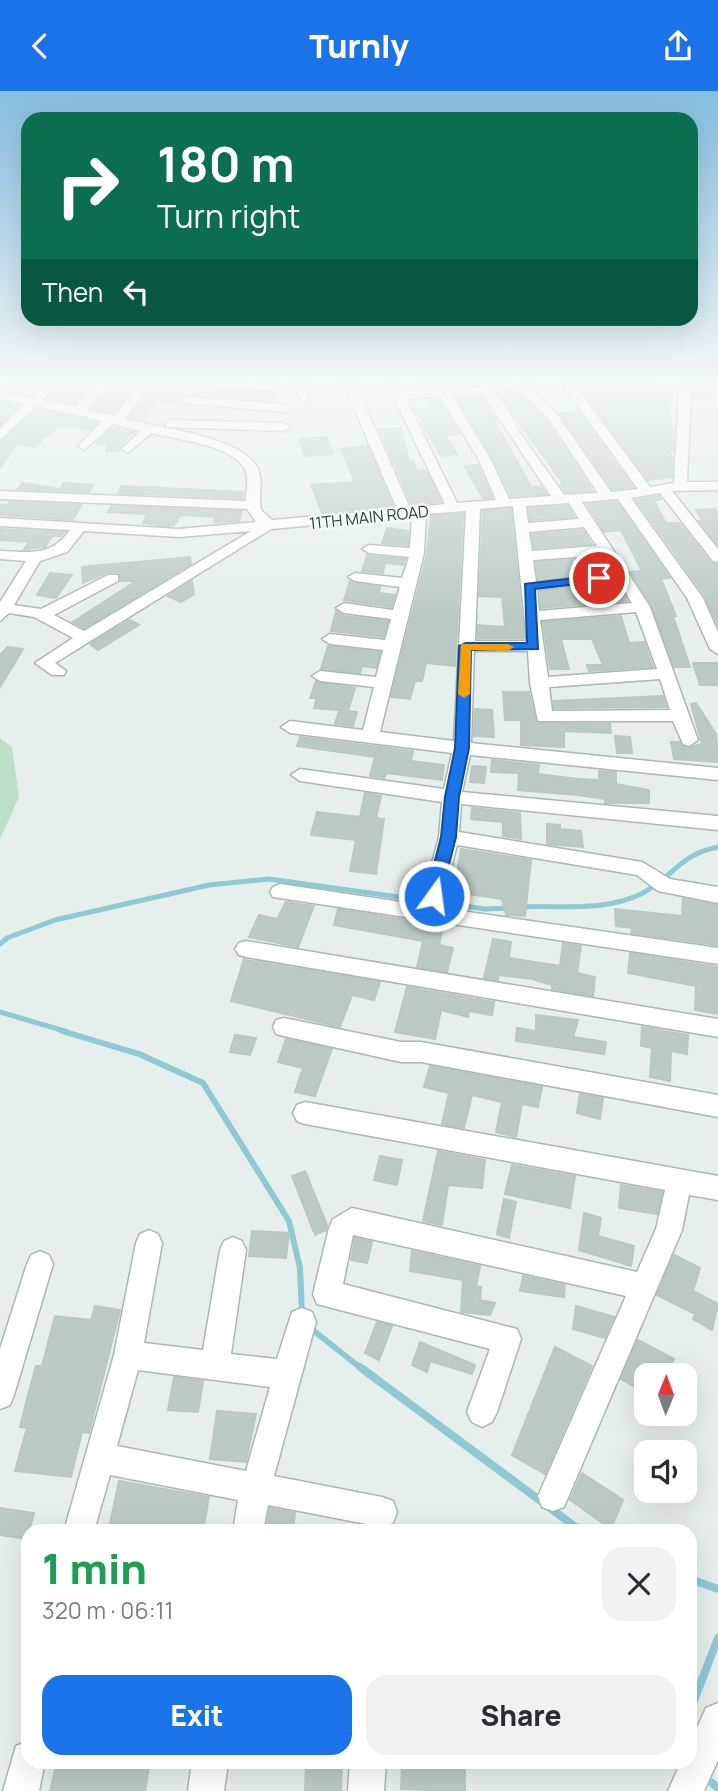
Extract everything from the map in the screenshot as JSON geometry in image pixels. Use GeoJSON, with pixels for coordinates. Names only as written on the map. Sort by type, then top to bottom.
{"type":"FeatureCollection","features":[{"type":"Feature","properties":{"kind":"street"},"geometry":{"type":"LineString","coordinates":[[58,671],[43,663],[270,525],[256,514],[251,505],[254,478],[248,463],[241,459]]}},
{"type":"Feature","properties":{"kind":"street"},"geometry":{"type":"LineString","coordinates":[[370,738],[391,646],[417,553],[413,513],[387,459]]}},
{"type":"Feature","properties":{"kind":"street"},"geometry":{"type":"LineString","coordinates":[[429,459],[453,508]]}},
{"type":"Feature","properties":{"kind":"street"},"geometry":{"type":"LineString","coordinates":[[485,459],[512,503],[523,529],[538,683],[544,717],[680,716]]}},
{"type":"Feature","properties":{"kind":"street"},"geometry":{"type":"LineString","coordinates":[[535,459],[588,522],[642,607],[656,640],[665,674],[689,740]]}},
{"type":"Feature","properties":{"kind":"street"},"geometry":{"type":"LineString","coordinates":[[586,459],[695,598],[718,649]]}},
{"type":"Feature","properties":{"kind":"street"},"geometry":{"type":"LineString","coordinates":[[623,459],[647,492]]}},
{"type":"Feature","properties":{"kind":"street"},"geometry":{"type":"LineString","coordinates":[[680,486],[682,459]]}},
{"type":"Feature","properties":{"kind":"street","name":"11TH MAIN ROAD"},"geometry":{"type":"LineString","coordinates":[[16,543],[79,528],[178,533],[615,496],[680,486],[718,486]]}},
{"type":"Feature","properties":{"kind":"street"},"geometry":{"type":"LineString","coordinates":[[663,488],[718,558]]}},
{"type":"Feature","properties":{"kind":"street"},"geometry":{"type":"LineString","coordinates":[[0,495],[251,505]]}},
{"type":"Feature","properties":{"kind":"street"},"geometry":{"type":"LineString","coordinates":[[431,906],[449,837],[452,797],[462,748],[473,506]]}},
{"type":"Feature","properties":{"kind":"street"},"geometry":{"type":"LineString","coordinates":[[0,522],[16,543],[35,558]]}},
{"type":"Feature","properties":{"kind":"street"},"geometry":{"type":"LineString","coordinates":[[523,529],[588,522]]}},
{"type":"Feature","properties":{"kind":"street"},"geometry":{"type":"LineString","coordinates":[[79,528],[66,549],[35,558],[1,610],[42,615],[84,637]]}},
{"type":"Feature","properties":{"kind":"street"},"geometry":{"type":"LineString","coordinates":[[369,549],[417,553]]}},
{"type":"Feature","properties":{"kind":"street"},"geometry":{"type":"LineString","coordinates":[[527,556],[607,550]]}},
{"type":"Feature","properties":{"kind":"street"},"geometry":{"type":"LineString","coordinates":[[529,587],[623,575]]}},
{"type":"Feature","properties":{"kind":"street"},"geometry":{"type":"LineString","coordinates":[[355,577],[408,583]]}},
{"type":"Feature","properties":{"kind":"street"},"geometry":{"type":"LineString","coordinates":[[42,615],[113,578]]}},
{"type":"Feature","properties":{"kind":"street"},"geometry":{"type":"LineString","coordinates":[[532,615],[642,607]]}},
{"type":"Feature","properties":{"kind":"street"},"geometry":{"type":"LineString","coordinates":[[344,608],[399,615]]}},
{"type":"Feature","properties":{"kind":"street"},"geometry":{"type":"LineString","coordinates":[[330,639],[391,646]]}},
{"type":"Feature","properties":{"kind":"street"},"geometry":{"type":"LineString","coordinates":[[466,646],[534,646]]}},
{"type":"Feature","properties":{"kind":"street"},"geometry":{"type":"LineString","coordinates":[[538,683],[665,674]]}},
{"type":"Feature","properties":{"kind":"street"},"geometry":{"type":"LineString","coordinates":[[320,676],[383,683]]}},
{"type":"Feature","properties":{"kind":"street"},"geometry":{"type":"LineString","coordinates":[[290,727],[370,738],[718,774]]}},
{"type":"Feature","properties":{"kind":"street"},"geometry":{"type":"LineString","coordinates":[[300,775],[452,797],[718,823]]}},
{"type":"Feature","properties":{"kind":"street"},"geometry":{"type":"LineString","coordinates":[[449,837],[642,869],[665,886],[718,895]]}},
{"type":"Feature","properties":{"kind":"street"},"geometry":{"type":"LineString","coordinates":[[280,892],[431,906],[718,956]]}},
{"type":"Feature","properties":{"kind":"street"},"geometry":{"type":"LineString","coordinates":[[246,949],[718,1028]]}},
{"type":"Feature","properties":{"kind":"street"},"geometry":{"type":"LineString","coordinates":[[284,1027],[401,1052],[421,1052],[718,1106]]}},
{"type":"Feature","properties":{"kind":"street"},"geometry":{"type":"LineString","coordinates":[[305,1113],[718,1188]]}},
{"type":"Feature","properties":{"kind":"street"},"geometry":{"type":"LineString","coordinates":[[553,1496],[669,1230],[679,1183]]}},
{"type":"Feature","properties":{"kind":"street"},"geometry":{"type":"LineString","coordinates":[[482,1412],[506,1339],[327,1294],[342,1228],[352,1220],[644,1287]]}},
{"type":"Feature","properties":{"kind":"street"},"geometry":{"type":"LineString","coordinates":[[81,1524],[128,1355],[149,1243]]}},
{"type":"Feature","properties":{"kind":"street"},"geometry":{"type":"LineString","coordinates":[[215,1366],[233,1250]]}},
{"type":"Feature","properties":{"kind":"street"},"geometry":{"type":"LineString","coordinates":[[0,1395],[40,1264]]}},
{"type":"Feature","properties":{"kind":"street"},"geometry":{"type":"LineString","coordinates":[[249,1524],[256,1487],[302,1322]]}},
{"type":"Feature","properties":{"kind":"street"},"geometry":{"type":"LineString","coordinates":[[128,1355],[289,1375]]}},
{"type":"Feature","properties":{"kind":"street"},"geometry":{"type":"LineString","coordinates":[[100,1458],[382,1513]]}},
{"type":"Feature","properties":{"kind":"street"},"geometry":{"type":"LineString","coordinates":[[697,1765],[718,1720]]}},
{"type":"Feature","properties":{"kind":"street"},"geometry":{"type":"LineString","coordinates":[[21,1791],[26,1769]]}},
{"type":"Feature","properties":{"kind":"street"},"geometry":{"type":"LineString","coordinates":[[206,1791],[209,1769]]}},
{"type":"Feature","properties":{"kind":"street"},"geometry":{"type":"LineString","coordinates":[[366,1791],[368,1769]]}},
{"type":"Feature","properties":{"kind":"green space"},"geometry":{"type":"Polygon","coordinates":[[[0,738],[12,747],[19,797],[0,839],[0,738]]]}},
{"type":"Feature","properties":{"kind":"building"},"geometry":{"type":"Polygon","coordinates":[[[345,459],[373,459],[393,507],[322,513],[311,485],[355,482],[345,459]]]}},
{"type":"Feature","properties":{"kind":"building"},"geometry":{"type":"Polygon","coordinates":[[[392,459],[408,459],[409,462],[413,461],[417,471],[426,470],[441,502],[412,505],[392,459]]]}},
{"type":"Feature","properties":{"kind":"building"},"geometry":{"type":"Polygon","coordinates":[[[493,459],[516,459],[531,487],[541,486],[546,494],[511,496],[493,459]]]}},
{"type":"Feature","properties":{"kind":"building"},"geometry":{"type":"Polygon","coordinates":[[[546,459],[572,459],[593,491],[565,492],[560,485],[564,485],[546,459]]]}},
{"type":"Feature","properties":{"kind":"building"},"geometry":{"type":"Polygon","coordinates":[[[591,459],[613,459],[633,487],[612,489],[591,459]]]}},
{"type":"Feature","properties":{"kind":"building"},"geometry":{"type":"Polygon","coordinates":[[[633,459],[673,459],[672,477],[648,480],[633,459]]]}},
{"type":"Feature","properties":{"kind":"building"},"geometry":{"type":"Polygon","coordinates":[[[478,465],[492,498],[483,498],[464,466],[478,465]]]}},
{"type":"Feature","properties":{"kind":"building"},"geometry":{"type":"Polygon","coordinates":[[[22,483],[60,489],[64,483],[93,485],[89,492],[18,489],[22,483]]]}},
{"type":"Feature","properties":{"kind":"building"},"geometry":{"type":"Polygon","coordinates":[[[122,486],[244,492],[243,498],[118,493],[122,486]]]}},
{"type":"Feature","properties":{"kind":"building"},"geometry":{"type":"Polygon","coordinates":[[[659,496],[661,499],[654,501],[666,523],[680,523],[711,563],[718,565],[718,625],[705,596],[636,500],[659,496]]]}},
{"type":"Feature","properties":{"kind":"building"},"geometry":{"type":"Polygon","coordinates":[[[10,502],[81,505],[73,520],[0,515],[0,505],[10,502]]]}},
{"type":"Feature","properties":{"kind":"building"},"geometry":{"type":"Polygon","coordinates":[[[617,502],[670,578],[661,579],[676,616],[673,616],[690,667],[674,667],[652,606],[630,572],[642,571],[621,530],[604,532],[587,504],[617,502]]]}},
{"type":"Feature","properties":{"kind":"building"},"geometry":{"type":"Polygon","coordinates":[[[111,506],[242,511],[239,521],[214,522],[216,517],[181,515],[174,525],[168,526],[143,523],[147,514],[108,512],[111,506]]]}},
{"type":"Feature","properties":{"kind":"building"},"geometry":{"type":"Polygon","coordinates":[[[568,506],[574,517],[530,520],[529,508],[568,506]]]}},
{"type":"Feature","properties":{"kind":"building"},"geometry":{"type":"Polygon","coordinates":[[[511,509],[524,638],[478,638],[478,625],[505,627],[502,597],[479,596],[483,511],[511,509]]]}},
{"type":"Feature","properties":{"kind":"building"},"geometry":{"type":"Polygon","coordinates":[[[715,509],[718,514],[718,545],[699,521],[703,521],[696,510],[715,509]]]}},
{"type":"Feature","properties":{"kind":"building"},"geometry":{"type":"Polygon","coordinates":[[[463,514],[455,666],[426,663],[422,681],[415,681],[410,699],[391,697],[427,554],[431,516],[463,514]]]}},
{"type":"Feature","properties":{"kind":"building"},"geometry":{"type":"Polygon","coordinates":[[[387,528],[408,531],[408,545],[382,543],[387,528]]]}},
{"type":"Feature","properties":{"kind":"building"},"geometry":{"type":"Polygon","coordinates":[[[0,529],[65,532],[61,536],[52,536],[45,547],[24,549],[29,542],[0,540],[0,529]]]}},
{"type":"Feature","properties":{"kind":"building"},"geometry":{"type":"Polygon","coordinates":[[[583,530],[592,544],[534,548],[532,534],[583,530]]]}},
{"type":"Feature","properties":{"kind":"building"},"geometry":{"type":"Polygon","coordinates":[[[367,555],[405,559],[403,565],[385,563],[383,573],[362,571],[367,555]]]}},
{"type":"Feature","properties":{"kind":"building"},"geometry":{"type":"Polygon","coordinates":[[[190,557],[191,564],[84,628],[73,622],[136,581],[120,581],[120,573],[108,572],[83,583],[82,567],[190,557]]]}},
{"type":"Feature","properties":{"kind":"building"},"geometry":{"type":"Polygon","coordinates":[[[597,558],[602,571],[538,579],[536,562],[597,558]]]}},
{"type":"Feature","properties":{"kind":"building"},"geometry":{"type":"Polygon","coordinates":[[[50,573],[72,575],[56,598],[37,595],[50,573]]]}},
{"type":"Feature","properties":{"kind":"building"},"geometry":{"type":"Polygon","coordinates":[[[192,581],[194,594],[181,602],[168,596],[192,581]]]}},
{"type":"Feature","properties":{"kind":"building"},"geometry":{"type":"Polygon","coordinates":[[[350,581],[380,587],[379,593],[395,595],[391,607],[344,600],[350,581]]]}},
{"type":"Feature","properties":{"kind":"building"},"geometry":{"type":"Polygon","coordinates":[[[617,583],[628,601],[541,608],[540,592],[617,583]]]}},
{"type":"Feature","properties":{"kind":"building"},"geometry":{"type":"Polygon","coordinates":[[[336,611],[344,616],[388,621],[383,637],[331,631],[336,611]]]}},
{"type":"Feature","properties":{"kind":"building"},"geometry":{"type":"Polygon","coordinates":[[[621,616],[629,643],[644,642],[653,667],[589,671],[587,665],[603,665],[592,639],[561,639],[569,669],[550,669],[543,622],[621,616]]]}},
{"type":"Feature","properties":{"kind":"building"},"geometry":{"type":"Polygon","coordinates":[[[130,620],[139,625],[98,650],[90,644],[130,620]]]}},
{"type":"Feature","properties":{"kind":"building"},"geometry":{"type":"Polygon","coordinates":[[[328,646],[380,652],[376,668],[362,666],[360,673],[321,669],[328,646]]]}},
{"type":"Feature","properties":{"kind":"building"},"geometry":{"type":"Polygon","coordinates":[[[8,647],[23,649],[0,687],[0,655],[8,647]]]}},
{"type":"Feature","properties":{"kind":"building"},"geometry":{"type":"Polygon","coordinates":[[[693,663],[718,663],[718,685],[700,685],[693,663]]]}},
{"type":"Feature","properties":{"kind":"building"},"geometry":{"type":"Polygon","coordinates":[[[316,681],[355,688],[348,711],[357,712],[353,726],[335,724],[339,710],[314,708],[317,698],[310,698],[316,681]]]}},
{"type":"Feature","properties":{"kind":"building"},"geometry":{"type":"Polygon","coordinates":[[[503,692],[529,692],[536,723],[610,724],[611,733],[564,731],[564,747],[521,745],[521,720],[505,720],[503,692]]]}},
{"type":"Feature","properties":{"kind":"building"},"geometry":{"type":"Polygon","coordinates":[[[663,696],[666,707],[554,708],[553,701],[663,696]]]}},
{"type":"Feature","properties":{"kind":"building"},"geometry":{"type":"Polygon","coordinates":[[[696,703],[716,734],[718,762],[674,759],[671,742],[679,742],[688,748],[702,744],[691,704],[696,703]]]}},
{"type":"Feature","properties":{"kind":"building"},"geometry":{"type":"Polygon","coordinates":[[[475,709],[492,710],[494,737],[474,736],[475,709]]]}},
{"type":"Feature","properties":{"kind":"building"},"geometry":{"type":"Polygon","coordinates":[[[615,736],[630,737],[632,753],[617,753],[615,736]]]}},
{"type":"Feature","properties":{"kind":"building"},"geometry":{"type":"Polygon","coordinates":[[[300,737],[413,751],[411,761],[444,765],[442,780],[386,773],[385,778],[370,776],[375,757],[297,746],[300,737]]]}},
{"type":"Feature","properties":{"kind":"building"},"geometry":{"type":"Polygon","coordinates":[[[492,760],[539,765],[538,774],[578,779],[599,780],[599,771],[616,772],[616,784],[649,790],[649,803],[605,803],[605,799],[518,790],[519,773],[491,772],[492,760]]]}},
{"type":"Feature","properties":{"kind":"building"},"geometry":{"type":"Polygon","coordinates":[[[472,766],[486,767],[484,783],[470,782],[472,766]]]}},
{"type":"Feature","properties":{"kind":"building"},"geometry":{"type":"Polygon","coordinates":[[[365,793],[381,796],[376,818],[384,819],[376,874],[350,871],[356,840],[311,835],[317,812],[360,817],[365,793]]]}},
{"type":"Feature","properties":{"kind":"building"},"geometry":{"type":"Polygon","coordinates":[[[472,808],[520,813],[521,839],[503,836],[503,822],[471,819],[472,808]]]}},
{"type":"Feature","properties":{"kind":"building"},"geometry":{"type":"Polygon","coordinates":[[[547,824],[560,825],[560,829],[581,831],[583,847],[547,844],[547,824]]]}},
{"type":"Feature","properties":{"kind":"building"},"geometry":{"type":"Polygon","coordinates":[[[461,849],[531,860],[525,916],[506,915],[502,899],[454,892],[461,849]]]}},
{"type":"Feature","properties":{"kind":"building"},"geometry":{"type":"Polygon","coordinates":[[[683,899],[718,905],[717,945],[631,933],[632,928],[616,926],[615,909],[682,916],[683,899]]]}},
{"type":"Feature","properties":{"kind":"building"},"geometry":{"type":"Polygon","coordinates":[[[286,902],[314,906],[298,947],[249,937],[259,915],[277,919],[286,902]]]}},
{"type":"Feature","properties":{"kind":"building"},"geometry":{"type":"Polygon","coordinates":[[[338,909],[425,923],[425,928],[442,931],[439,945],[453,948],[447,972],[417,967],[423,941],[334,925],[338,909]]]}},
{"type":"Feature","properties":{"kind":"building"},"geometry":{"type":"Polygon","coordinates":[[[493,939],[511,942],[509,958],[560,966],[563,943],[581,946],[577,973],[595,977],[593,996],[552,989],[552,985],[532,979],[499,975],[498,980],[484,978],[493,939]]]}},
{"type":"Feature","properties":{"kind":"building"},"geometry":{"type":"Polygon","coordinates":[[[630,953],[717,967],[718,1014],[695,1010],[696,986],[628,973],[630,953]]]}},
{"type":"Feature","properties":{"kind":"building"},"geometry":{"type":"Polygon","coordinates":[[[244,959],[380,982],[374,1000],[352,995],[340,1027],[231,1001],[244,959]]]}},
{"type":"Feature","properties":{"kind":"building"},"geometry":{"type":"Polygon","coordinates":[[[407,987],[494,1002],[492,1015],[469,1011],[468,1017],[441,1010],[435,1039],[395,1032],[407,987]]]}},
{"type":"Feature","properties":{"kind":"building"},"geometry":{"type":"Polygon","coordinates":[[[536,1015],[578,1020],[573,1037],[606,1042],[604,1054],[516,1041],[517,1028],[536,1031],[536,1015]]]}},
{"type":"Feature","properties":{"kind":"building"},"geometry":{"type":"Polygon","coordinates":[[[642,1027],[688,1035],[687,1054],[671,1051],[670,1081],[650,1077],[652,1048],[641,1046],[642,1027]]]}},
{"type":"Feature","properties":{"kind":"building"},"geometry":{"type":"Polygon","coordinates":[[[235,1035],[256,1038],[250,1055],[230,1052],[235,1035]]]}},
{"type":"Feature","properties":{"kind":"building"},"geometry":{"type":"Polygon","coordinates":[[[286,1039],[332,1049],[315,1096],[295,1092],[303,1068],[278,1062],[286,1039]]]}},
{"type":"Feature","properties":{"kind":"building"},"geometry":{"type":"Polygon","coordinates":[[[430,1066],[542,1087],[538,1107],[522,1104],[516,1137],[496,1132],[502,1102],[472,1095],[464,1128],[442,1124],[449,1093],[424,1087],[430,1066]]]}},
{"type":"Feature","properties":{"kind":"building"},"geometry":{"type":"Polygon","coordinates":[[[580,1094],[603,1098],[600,1119],[577,1113],[580,1094]]]}},
{"type":"Feature","properties":{"kind":"building"},"geometry":{"type":"Polygon","coordinates":[[[438,1151],[485,1160],[482,1188],[448,1185],[442,1225],[423,1221],[438,1151]]]}},
{"type":"Feature","properties":{"kind":"building"},"geometry":{"type":"Polygon","coordinates":[[[380,1156],[402,1160],[397,1185],[374,1180],[380,1156]]]}},
{"type":"Feature","properties":{"kind":"building"},"geometry":{"type":"Polygon","coordinates":[[[512,1165],[575,1176],[570,1208],[505,1194],[512,1165]]]}},
{"type":"Feature","properties":{"kind":"building"},"geometry":{"type":"Polygon","coordinates":[[[305,1171],[327,1225],[326,1230],[315,1235],[292,1176],[305,1171]]]}},
{"type":"Feature","properties":{"kind":"building"},"geometry":{"type":"Polygon","coordinates":[[[621,1185],[662,1192],[657,1214],[619,1208],[621,1185]]]}},
{"type":"Feature","properties":{"kind":"building"},"geometry":{"type":"Polygon","coordinates":[[[504,1199],[516,1202],[509,1238],[497,1234],[504,1199]]]}},
{"type":"Feature","properties":{"kind":"building"},"geometry":{"type":"Polygon","coordinates":[[[584,1213],[601,1218],[598,1236],[634,1246],[631,1266],[579,1250],[584,1213]]]}},
{"type":"Feature","properties":{"kind":"building"},"geometry":{"type":"Polygon","coordinates":[[[252,1231],[289,1233],[286,1258],[249,1256],[252,1231]]]}},
{"type":"Feature","properties":{"kind":"building"},"geometry":{"type":"Polygon","coordinates":[[[355,1238],[372,1242],[367,1263],[351,1260],[355,1238]]]}},
{"type":"Feature","properties":{"kind":"building"},"geometry":{"type":"Polygon","coordinates":[[[412,1251],[480,1266],[476,1286],[481,1287],[480,1300],[495,1303],[490,1315],[461,1312],[463,1280],[410,1271],[412,1251]]]}},
{"type":"Feature","properties":{"kind":"building"},"geometry":{"type":"Polygon","coordinates":[[[674,1255],[700,1268],[693,1291],[718,1304],[712,1330],[693,1319],[695,1314],[657,1295],[674,1255]]]}},
{"type":"Feature","properties":{"kind":"building"},"geometry":{"type":"Polygon","coordinates":[[[523,1276],[565,1285],[564,1297],[520,1291],[523,1276]]]}},
{"type":"Feature","properties":{"kind":"building"},"geometry":{"type":"Polygon","coordinates":[[[95,1306],[120,1310],[89,1433],[82,1432],[71,1477],[15,1471],[27,1428],[20,1427],[28,1395],[36,1366],[42,1366],[55,1316],[91,1320],[95,1306]]]}},
{"type":"Feature","properties":{"kind":"building"},"geometry":{"type":"Polygon","coordinates":[[[576,1306],[614,1317],[605,1338],[573,1329],[576,1306]]]}},
{"type":"Feature","properties":{"kind":"building"},"geometry":{"type":"Polygon","coordinates":[[[377,1322],[392,1326],[379,1360],[365,1353],[377,1322]]]}},
{"type":"Feature","properties":{"kind":"building"},"geometry":{"type":"Polygon","coordinates":[[[638,1340],[674,1359],[672,1363],[634,1363],[634,1386],[621,1379],[638,1340]]]}},
{"type":"Feature","properties":{"kind":"building"},"geometry":{"type":"Polygon","coordinates":[[[420,1342],[475,1365],[472,1374],[430,1361],[427,1372],[412,1365],[420,1342]]]}},
{"type":"Feature","properties":{"kind":"building"},"geometry":{"type":"Polygon","coordinates":[[[555,1347],[592,1366],[545,1474],[512,1455],[555,1347]]]}},
{"type":"Feature","properties":{"kind":"building"},"geometry":{"type":"Polygon","coordinates":[[[174,1377],[203,1381],[198,1412],[168,1410],[174,1377]]]}},
{"type":"Feature","properties":{"kind":"building"},"geometry":{"type":"Polygon","coordinates":[[[217,1411],[256,1414],[246,1462],[210,1459],[217,1411]]]}},
{"type":"Feature","properties":{"kind":"building"},"geometry":{"type":"Polygon","coordinates":[[[582,1473],[623,1500],[613,1524],[604,1524],[570,1500],[582,1473]]]}},
{"type":"Feature","properties":{"kind":"building"},"geometry":{"type":"Polygon","coordinates":[[[119,1481],[209,1497],[204,1524],[110,1524],[119,1481]]]}},
{"type":"Feature","properties":{"kind":"building"},"geometry":{"type":"Polygon","coordinates":[[[0,1508],[34,1513],[31,1524],[21,1524],[21,1538],[0,1535],[0,1508]]]}},
{"type":"Feature","properties":{"kind":"building"},"geometry":{"type":"Polygon","coordinates":[[[270,1508],[295,1513],[294,1524],[267,1524],[270,1508]]]}},
{"type":"Feature","properties":{"kind":"building"},"geometry":{"type":"Polygon","coordinates":[[[55,1769],[149,1769],[145,1791],[50,1791],[55,1769]]]}},
{"type":"Feature","properties":{"kind":"building"},"geometry":{"type":"Polygon","coordinates":[[[306,1769],[342,1769],[341,1791],[305,1791],[306,1769]]]}},
{"type":"Feature","properties":{"kind":"building"},"geometry":{"type":"Polygon","coordinates":[[[402,1769],[465,1769],[465,1791],[401,1789],[402,1769]]]}},
{"type":"Feature","properties":{"kind":"waterway"},"geometry":{"type":"LineString","coordinates":[[519,907],[581,907],[627,900],[652,888],[694,855],[718,847]]}},
{"type":"Feature","properties":{"kind":"waterway"},"geometry":{"type":"LineString","coordinates":[[0,944],[7,938],[55,920],[209,885],[269,879],[485,909],[509,908]]}},
{"type":"Feature","properties":{"kind":"waterway"},"geometry":{"type":"LineString","coordinates":[[0,1012],[68,1032]]}},
{"type":"Feature","properties":{"kind":"waterway"},"geometry":{"type":"LineString","coordinates":[[62,1031],[139,1054],[203,1083],[289,1221],[300,1268],[302,1314]]}},
{"type":"Feature","properties":{"kind":"waterway"},"geometry":{"type":"LineString","coordinates":[[309,1327],[362,1369]]}},
{"type":"Feature","properties":{"kind":"waterway"},"geometry":{"type":"LineString","coordinates":[[360,1367],[572,1524]]}},
{"type":"Feature","properties":{"kind":"waterway"},"geometry":{"type":"LineString","coordinates":[[697,1582],[718,1589]]}},
{"type":"Feature","properties":{"kind":"waterway"},"geometry":{"type":"LineString","coordinates":[[697,1693],[718,1638]]}},
{"type":"Feature","properties":{"kind":"waterway"},"geometry":{"type":"LineString","coordinates":[[704,1776],[718,1788]]}},
{"type":"Feature","properties":{"kind":"slow traffic"},"geometry":{"type":"LineString","coordinates":[[464,694],[466,646],[508,647]]}},
{"type":"Feature","properties":{"kind":"route"},"geometry":{"type":"LineString","coordinates":[[434,896],[449,837],[452,797],[462,748],[466,646],[534,646],[529,587],[599,578]]}}]}
